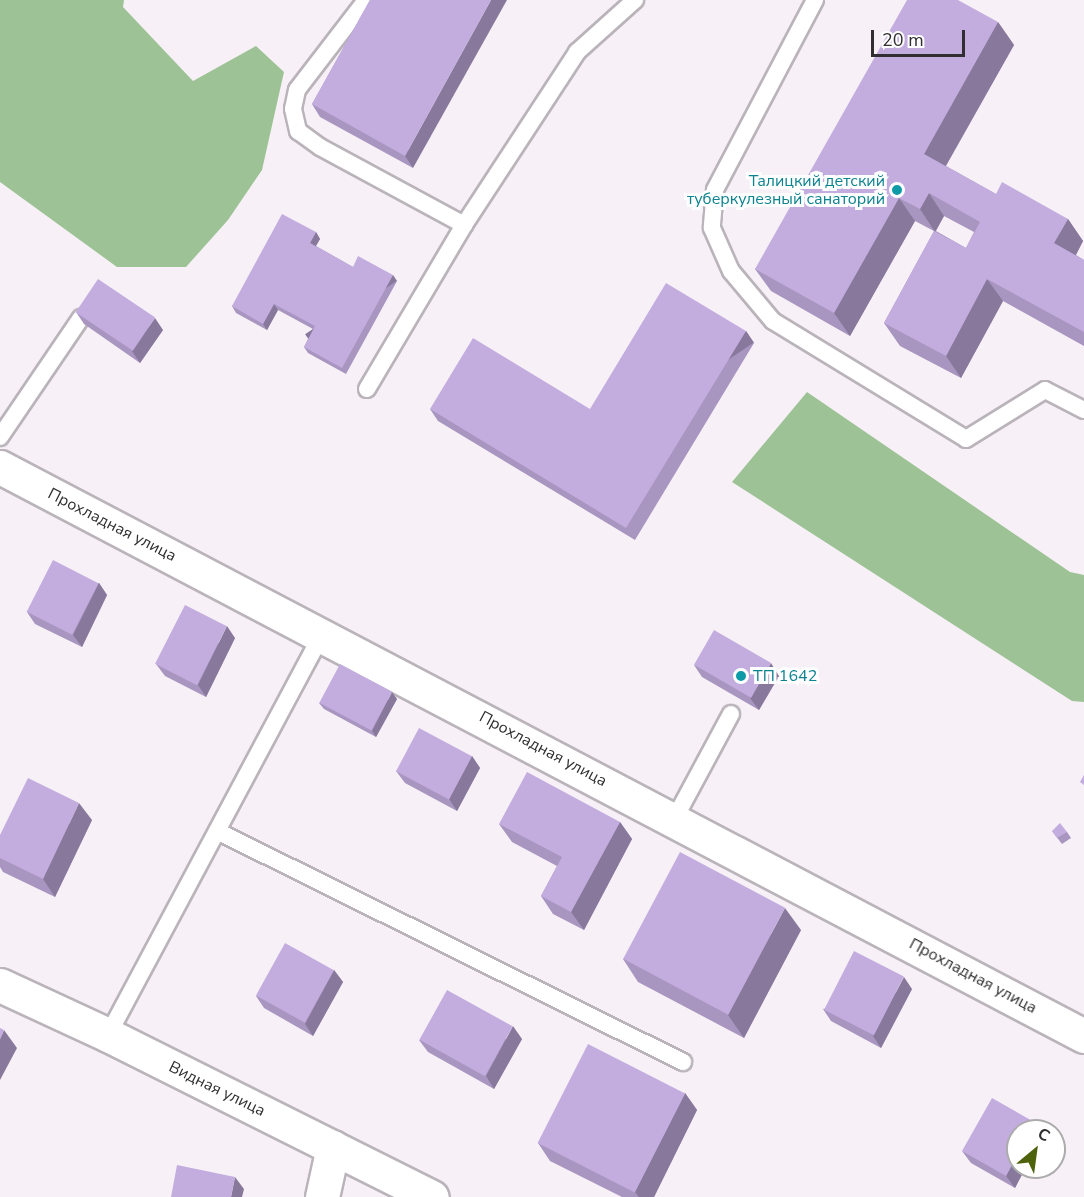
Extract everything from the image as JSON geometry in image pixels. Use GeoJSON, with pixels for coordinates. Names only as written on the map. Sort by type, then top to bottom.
{"type":"FeatureCollection","features":[{"type":"Feature","properties":{"kind":"street","name":"Прохладная улица"},"geometry":{"type":"LineString","coordinates":[[0,467],[675,818],[1084,1036]]}},
{"type":"Feature","properties":{"kind":"street","name":"Видная улица"},"geometry":{"type":"LineString","coordinates":[[0,985],[108,1035],[432,1197]]}},
{"type":"Feature","properties":{"kind":"street"},"geometry":{"type":"LineString","coordinates":[[322,1197],[333,1147]]}},
{"type":"Feature","properties":{"kind":"lane"},"geometry":{"type":"LineString","coordinates":[[366,0],[297,90],[292,109],[298,130],[320,147],[464,225]]}},
{"type":"Feature","properties":{"kind":"lane"},"geometry":{"type":"LineString","coordinates":[[367,389],[464,225],[577,52],[635,0]]}},
{"type":"Feature","properties":{"kind":"lane"},"geometry":{"type":"LineString","coordinates":[[815,0],[715,190],[712,228],[731,271],[773,321],[966,438],[1045,390],[1084,410]]}},
{"type":"Feature","properties":{"kind":"lane"},"geometry":{"type":"LineString","coordinates":[[0,437],[81,318]]}},
{"type":"Feature","properties":{"kind":"lane"},"geometry":{"type":"LineString","coordinates":[[108,1035],[219,832],[322,634]]}},
{"type":"Feature","properties":{"kind":"lane"},"geometry":{"type":"LineString","coordinates":[[675,818],[731,714]]}},
{"type":"Feature","properties":{"kind":"lane"},"geometry":{"type":"LineString","coordinates":[[219,832],[683,1062]]}},
{"type":"Feature","properties":{"kind":"green space"},"geometry":{"type":"Polygon","coordinates":[[[0,0],[124,0],[123,7],[193,81],[256,46],[284,72],[262,170],[228,220],[186,267],[117,267],[0,182],[0,0]]]}},
{"type":"Feature","properties":{"kind":"green space"},"geometry":{"type":"Polygon","coordinates":[[[807,392],[1070,572],[1084,575],[1084,702],[1072,701],[732,482],[807,392]]]}},
{"type":"Feature","properties":{"kind":"building"},"geometry":{"type":"Polygon","coordinates":[[[370,0],[491,0],[405,156],[312,104],[370,0]]]}},
{"type":"Feature","properties":{"kind":"building","name":"Талицкий детский туберкулезный санаторий"},"geometry":{"type":"Polygon","coordinates":[[[907,0],[958,0],[998,22],[924,154],[996,194],[1002,182],[1068,219],[1054,243],[1084,260],[1084,332],[987,279],[946,356],[884,323],[934,231],[966,248],[980,222],[929,193],[920,209],[899,198],[834,313],[755,269],[907,0]]]}},
{"type":"Feature","properties":{"kind":"building"},"geometry":{"type":"Polygon","coordinates":[[[282,214],[316,232],[310,243],[353,267],[358,256],[393,275],[342,368],[304,347],[315,326],[274,304],[263,324],[232,306],[282,214]]]}},
{"type":"Feature","properties":{"kind":"building"},"geometry":{"type":"Polygon","coordinates":[[[98,279],[155,318],[133,351],[76,312],[98,279]]]}},
{"type":"Feature","properties":{"kind":"building"},"geometry":{"type":"Polygon","coordinates":[[[666,283],[746,331],[626,528],[430,409],[473,338],[590,409],[666,283]]]}},
{"type":"Feature","properties":{"kind":"building"},"geometry":{"type":"Polygon","coordinates":[[[53,560],[98,583],[72,635],[27,612],[53,560]]]}},
{"type":"Feature","properties":{"kind":"building"},"geometry":{"type":"Polygon","coordinates":[[[185,605],[227,626],[197,685],[155,664],[185,605]]]}},
{"type":"Feature","properties":{"kind":"building","name":"ТП 1642"},"geometry":{"type":"Polygon","coordinates":[[[714,630],[771,663],[751,698],[694,665],[714,630]]]}},
{"type":"Feature","properties":{"kind":"building"},"geometry":{"type":"Polygon","coordinates":[[[340,664],[392,692],[371,731],[319,703],[340,664]]]}},
{"type":"Feature","properties":{"kind":"building"},"geometry":{"type":"Polygon","coordinates":[[[419,728],[472,756],[449,799],[396,771],[419,728]]]}},
{"type":"Feature","properties":{"kind":"building"},"geometry":{"type":"Polygon","coordinates":[[[527,772],[620,822],[571,912],[541,896],[562,857],[499,824],[527,772]]]}},
{"type":"Feature","properties":{"kind":"building"},"geometry":{"type":"Polygon","coordinates":[[[28,778],[79,803],[43,879],[0,858],[0,835],[28,778]]]}},
{"type":"Feature","properties":{"kind":"building"},"geometry":{"type":"Polygon","coordinates":[[[1060,823],[1067,832],[1057,838],[1052,831],[1060,823]]]}},
{"type":"Feature","properties":{"kind":"building"},"geometry":{"type":"Polygon","coordinates":[[[680,852],[785,908],[728,1015],[623,959],[680,852]]]}},
{"type":"Feature","properties":{"kind":"building"},"geometry":{"type":"Polygon","coordinates":[[[285,943],[334,970],[305,1023],[256,995],[285,943]]]}},
{"type":"Feature","properties":{"kind":"building"},"geometry":{"type":"Polygon","coordinates":[[[854,951],[904,976],[874,1035],[824,1010],[854,951]]]}},
{"type":"Feature","properties":{"kind":"building"},"geometry":{"type":"Polygon","coordinates":[[[447,990],[513,1026],[485,1076],[419,1040],[447,990]]]}},
{"type":"Feature","properties":{"kind":"building"},"geometry":{"type":"Polygon","coordinates":[[[588,1044],[685,1093],[635,1192],[538,1143],[588,1044]]]}},
{"type":"Feature","properties":{"kind":"building"},"geometry":{"type":"Polygon","coordinates":[[[992,1098],[1029,1119],[1006,1119],[1006,1176],[962,1151],[992,1098]]]}},
{"type":"Feature","properties":{"kind":"building"},"geometry":{"type":"Polygon","coordinates":[[[177,1165],[235,1177],[231,1197],[171,1197],[177,1165]]]}},
{"type":"Feature","properties":{"kind":"place","name":"Талицкий детский туберкулезный санаторий"},"geometry":{"type":"Point","coordinates":[897,190]}},
{"type":"Feature","properties":{"kind":"place","name":"ТП 1642"},"geometry":{"type":"Point","coordinates":[741,676]}}]}
